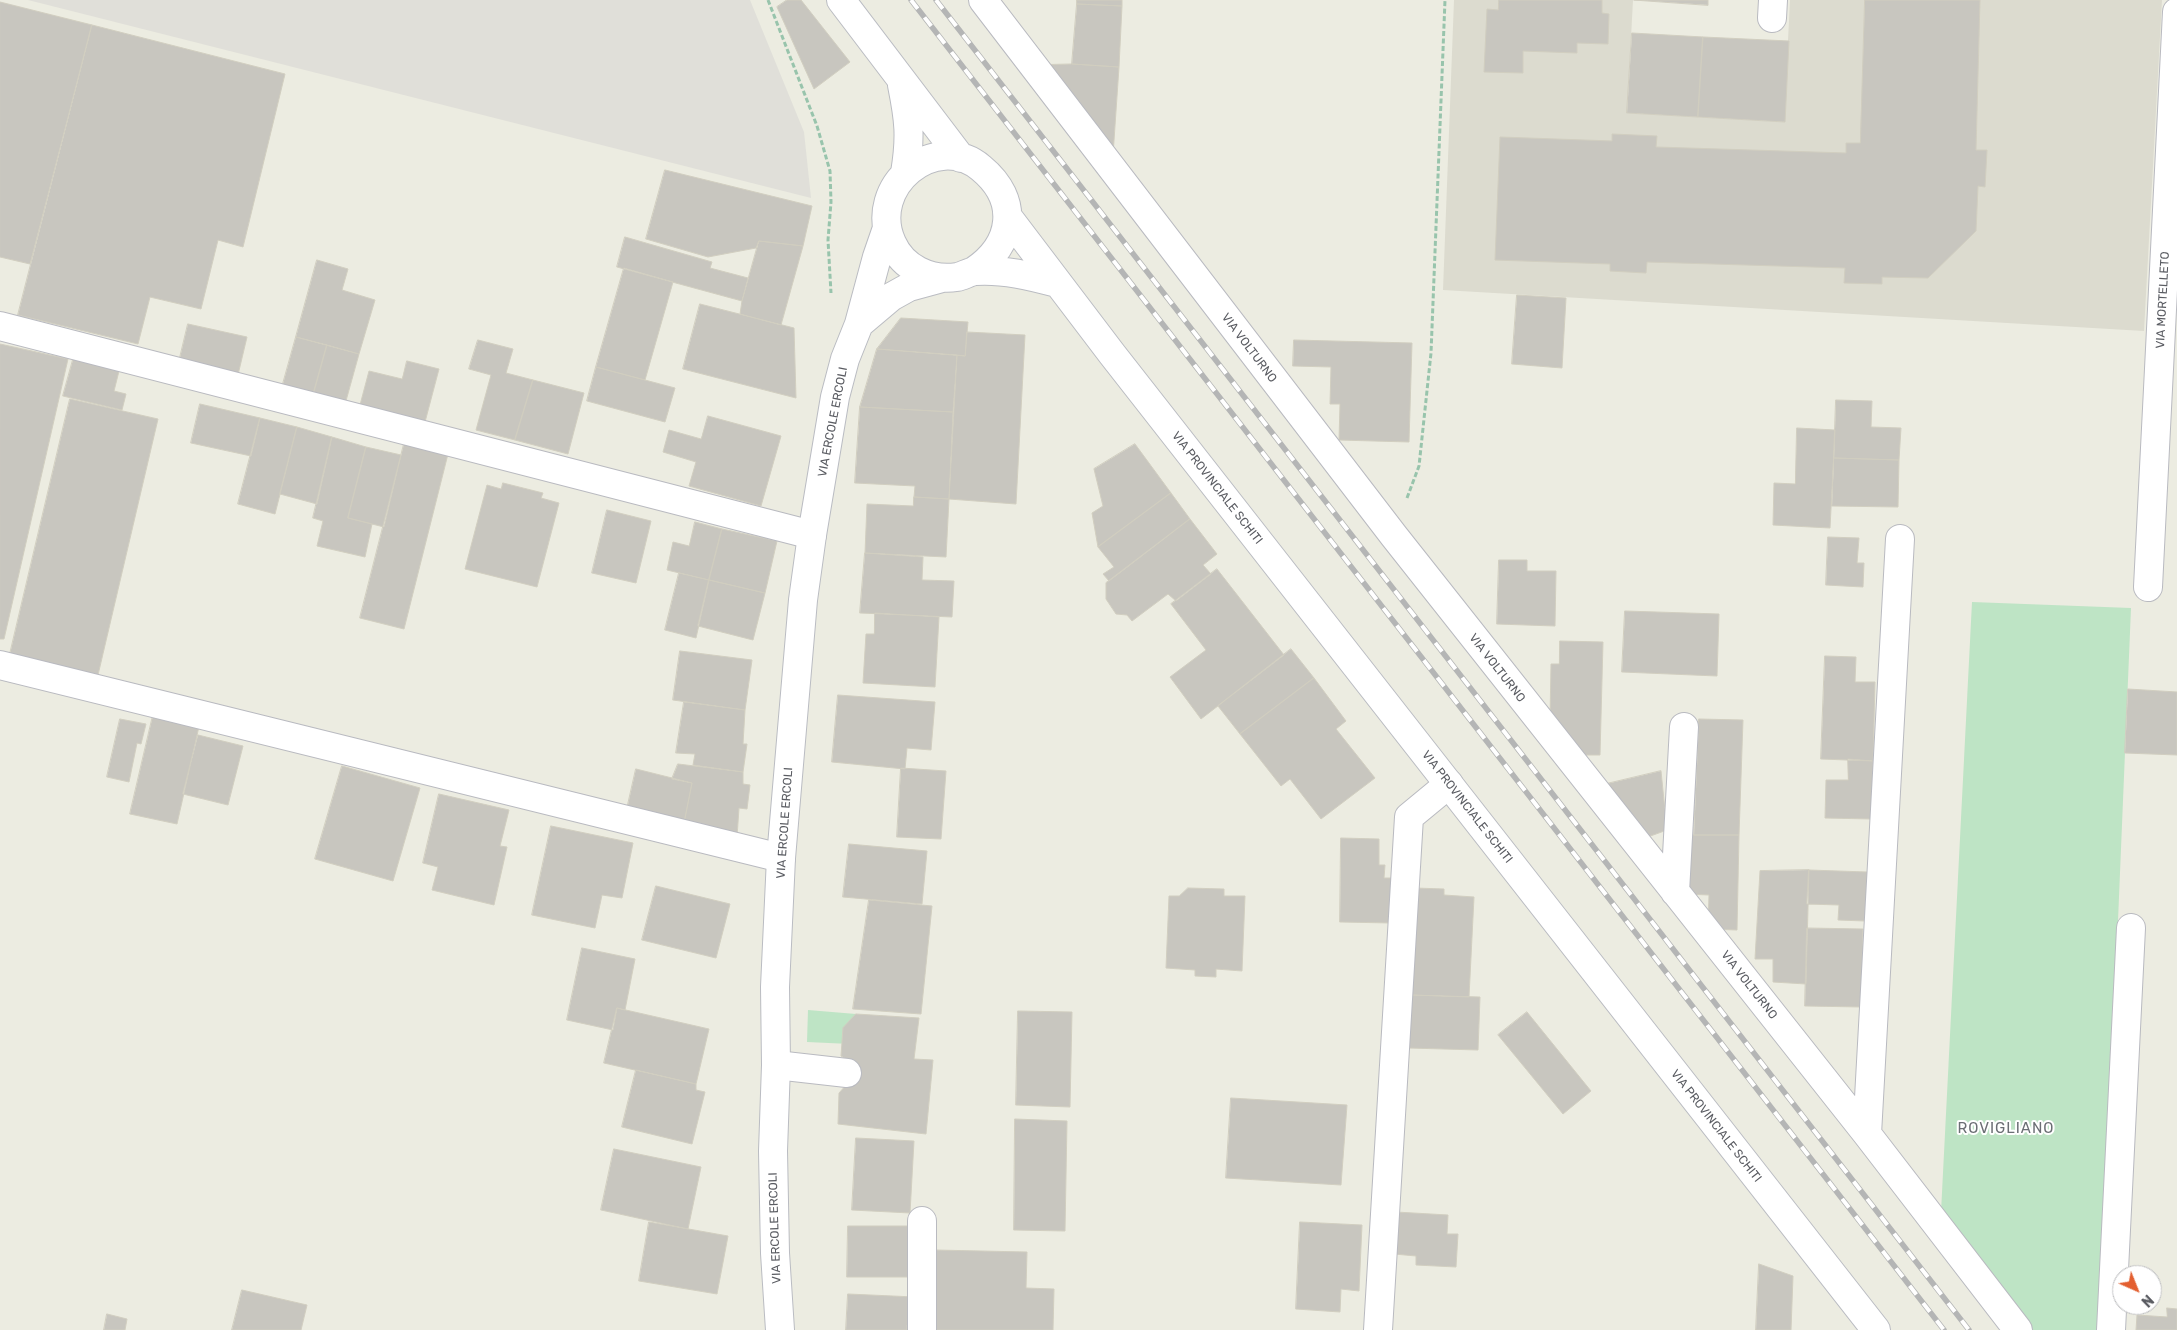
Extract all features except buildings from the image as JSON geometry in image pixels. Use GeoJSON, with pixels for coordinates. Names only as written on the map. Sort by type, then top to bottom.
{"type":"FeatureCollection","features":[{"type":"Feature","properties":{"kind":"street","name":"VIA PROVINCIALE SCHITI"},"geometry":{"type":"LineString","coordinates":[[841,0],[961,158]]}},
{"type":"Feature","properties":{"kind":"street","name":"VIA VOLTURNO"},"geometry":{"type":"LineString","coordinates":[[983,0],[1394,536],[1867,1134],[2018,1330]]}},
{"type":"Feature","properties":{"kind":"street","name":"VIA MORTELLETO"},"geometry":{"type":"LineString","coordinates":[[2148,587],[2177,12]]}},
{"type":"Feature","properties":{"kind":"street","name":"VIA PROVINCIALE SCHITI"},"geometry":{"type":"LineString","coordinates":[[900,78],[909,121],[909,150],[905,173]]}},
{"type":"Feature","properties":{"kind":"street","name":"VIA PROVINCIALE SCHITI"},"geometry":{"type":"LineString","coordinates":[[946,156],[961,158],[979,166],[995,180],[1004,197],[1008,217],[1006,234],[988,262],[974,271],[958,277],[942,278],[926,275],[912,268],[896,250],[886,228],[888,199],[895,185],[905,173],[917,164],[931,158],[946,156]]}},
{"type":"Feature","properties":{"kind":"street","name":"VIA PROVINCIALE SCHITI"},"geometry":{"type":"LineString","coordinates":[[1008,217],[1057,283],[1876,1330]]}},
{"type":"Feature","properties":{"kind":"street","name":"VIA ERCOLE ERCOLI"},"geometry":{"type":"LineString","coordinates":[[780,1330],[775,1244],[775,987],[781,858],[803,600],[835,398],[844,359],[859,324],[886,228]]}},
{"type":"Feature","properties":{"kind":"street","name":"VIA PROVINCIALE SCHITI"},"geometry":{"type":"LineString","coordinates":[[974,271],[1021,274],[1057,283]]}},
{"type":"Feature","properties":{"kind":"street","name":"VIA ERCOLE ERCOLI"},"geometry":{"type":"LineString","coordinates":[[859,324],[891,297],[909,287],[942,278]]}},
{"type":"Feature","properties":{"kind":"street"},"geometry":{"type":"LineString","coordinates":[[0,326],[812,535]]}},
{"type":"Feature","properties":{"kind":"street"},"geometry":{"type":"LineString","coordinates":[[1867,1134],[1900,539]]}},
{"type":"Feature","properties":{"kind":"street"},"geometry":{"type":"LineString","coordinates":[[0,665],[781,858]]}},
{"type":"Feature","properties":{"kind":"street"},"geometry":{"type":"LineString","coordinates":[[1675,892],[1684,727]]}},
{"type":"Feature","properties":{"kind":"street"},"geometry":{"type":"LineString","coordinates":[[1378,1330],[1409,817],[1449,784]]}},
{"type":"Feature","properties":{"kind":"street"},"geometry":{"type":"LineString","coordinates":[[2111,1330],[2130,928]]}},
{"type":"Feature","properties":{"kind":"street"},"geometry":{"type":"LineString","coordinates":[[776,1065],[847,1073]]}},
{"type":"Feature","properties":{"kind":"street"},"geometry":{"type":"LineString","coordinates":[[922,1221],[922,1330]]}},
{"type":"Feature","properties":{"kind":"path"},"geometry":{"type":"LineString","coordinates":[[768,0],[816,126],[830,172],[831,202],[828,240],[831,301]]}},
{"type":"Feature","properties":{"kind":"path"},"geometry":{"type":"LineString","coordinates":[[1394,536],[1419,466],[1431,353],[1445,0]]}},
{"type":"Feature","properties":{"kind":"shaded area"},"geometry":{"type":"Polygon","coordinates":[[[28,0],[750,0],[804,132],[811,198],[28,0]]]}},
{"type":"Feature","properties":{"kind":"shaded area"},"geometry":{"type":"Polygon","coordinates":[[[1454,0],[1633,0],[1627,113],[1784,122],[1790,0],[2162,0],[2144,331],[1443,290],[1454,0]]]}},
{"type":"Feature","properties":{"kind":"green space"},"geometry":{"type":"Polygon","coordinates":[[[1972,602],[2131,608],[2101,1330],[2033,1330],[1941,1212],[1972,602]]]}},
{"type":"Feature","properties":{"kind":"green space"},"geometry":{"type":"Polygon","coordinates":[[[808,1010],[856,1014],[850,1044],[807,1042],[808,1010]]]}},
{"type":"Feature","properties":{"kind":"railway"},"geometry":{"type":"LineString","coordinates":[[911,0],[1944,1330]]}},
{"type":"Feature","properties":{"kind":"railway"},"geometry":{"type":"LineString","coordinates":[[936,0],[1969,1330]]}},
{"type":"Feature","properties":{"kind":"district","name":"ROVIGLIANO"},"geometry":{"type":"Point","coordinates":[2006,1129]}}]}
